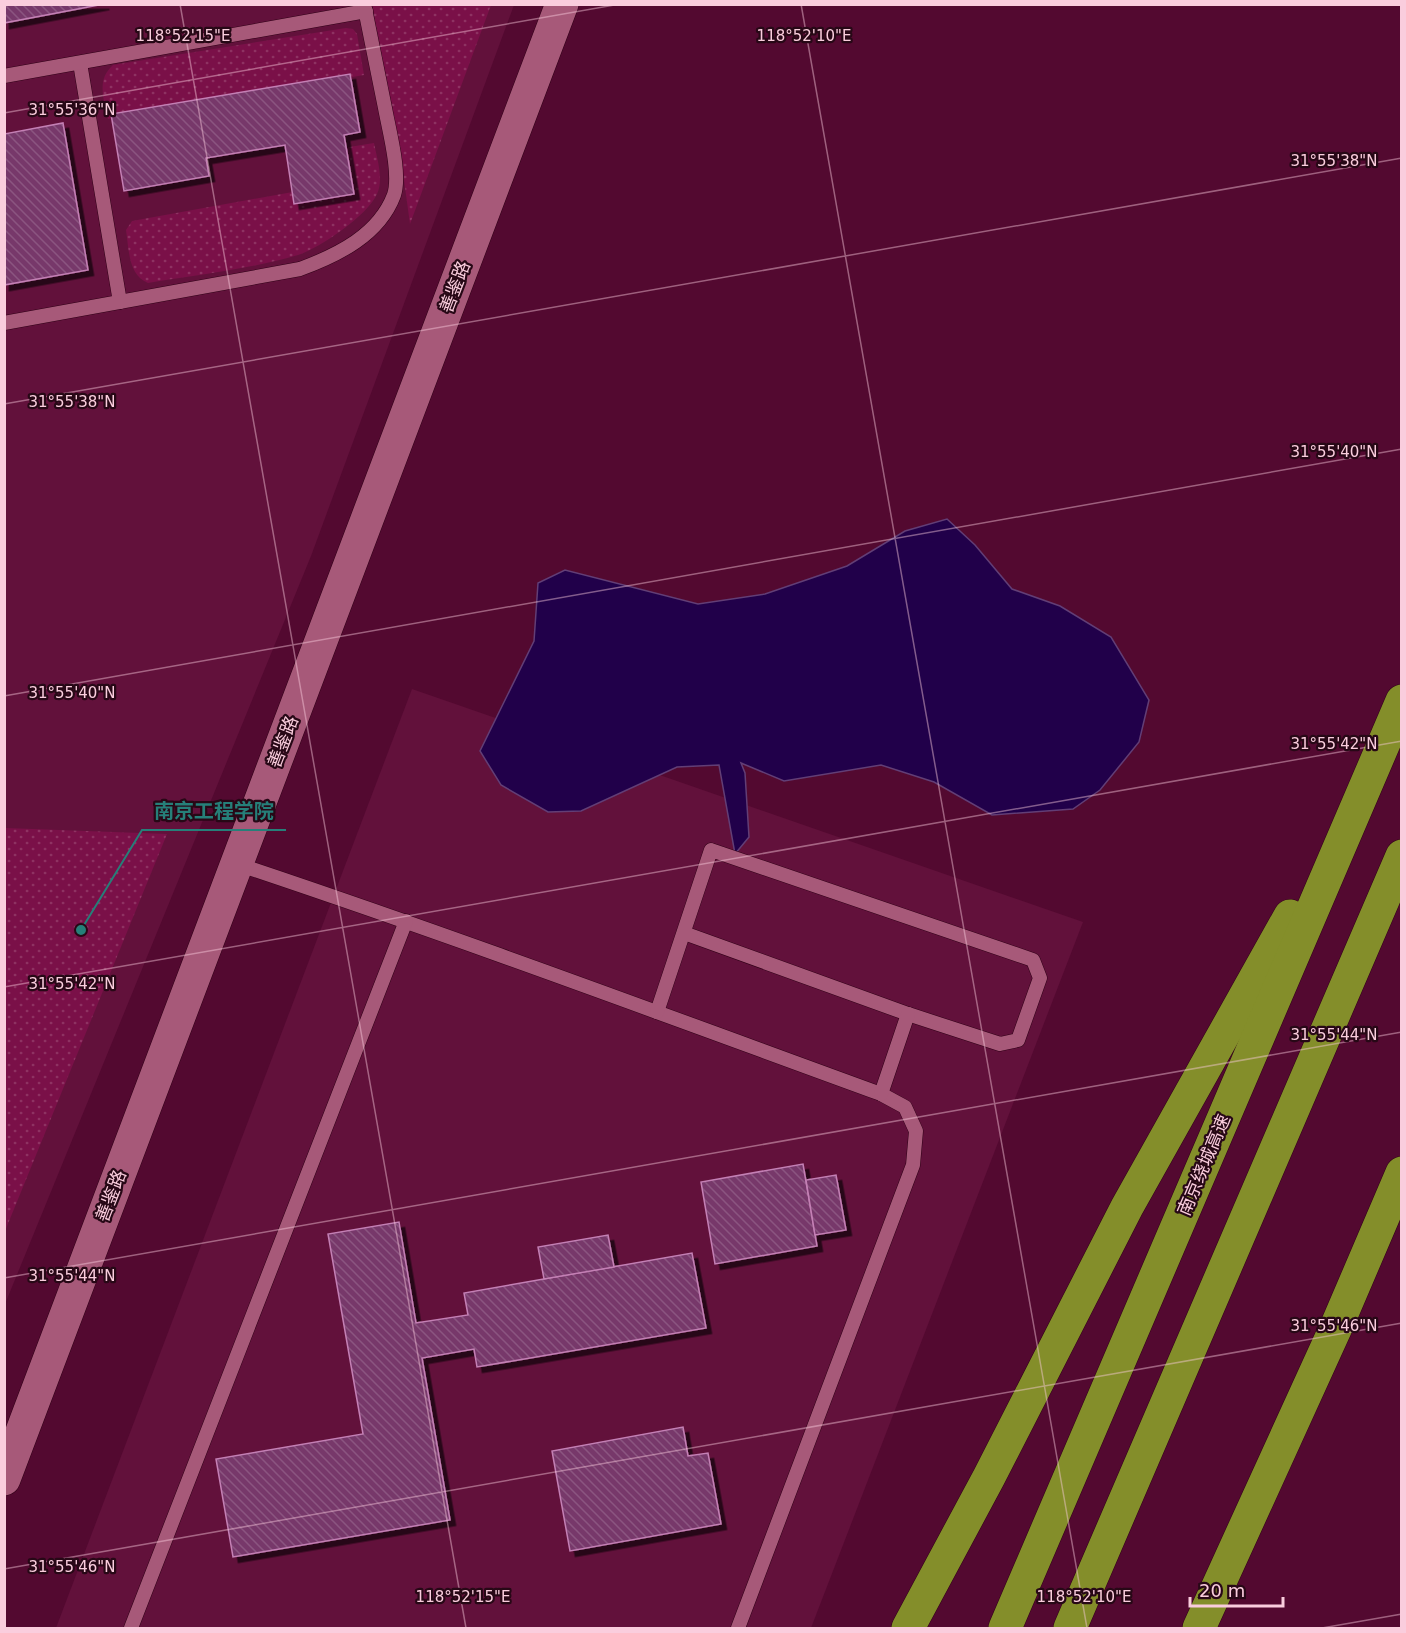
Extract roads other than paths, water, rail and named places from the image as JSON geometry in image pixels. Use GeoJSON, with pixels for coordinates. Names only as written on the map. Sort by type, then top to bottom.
{"type":"FeatureCollection","features":[{"type":"Feature","properties":{"kind":"highway","name":"南京绕城高速"},"geometry":{"type":"LineString","coordinates":[[1005,1629],[1401,701]]}},
{"type":"Feature","properties":{"kind":"highway"},"geometry":{"type":"LineString","coordinates":[[908,1629],[994,1467],[1126,1207],[1373,768]]}},
{"type":"Feature","properties":{"kind":"highway"},"geometry":{"type":"LineString","coordinates":[[1070,1629],[1401,856]]}},
{"type":"Feature","properties":{"kind":"highway"},"geometry":{"type":"LineString","coordinates":[[1199,1629],[1337,1325],[1401,1173]]}},
{"type":"Feature","properties":{"kind":"street","name":"善鉴路"},"geometry":{"type":"LineString","coordinates":[[4,1479],[562,4]]}},
{"type":"Feature","properties":{"kind":"lane"},"geometry":{"type":"LineString","coordinates":[[4,76],[365,8],[395,164],[395,192],[386,210],[362,238],[330,258],[300,269],[4,323]]}},
{"type":"Feature","properties":{"kind":"lane"},"geometry":{"type":"LineString","coordinates":[[81,63],[120,302]]}},
{"type":"Feature","properties":{"kind":"lane"},"geometry":{"type":"LineString","coordinates":[[657,1012],[711,850],[1033,960],[1040,978],[1018,1040],[1000,1044],[908,1014],[684,933]]}},
{"type":"Feature","properties":{"kind":"lane"},"geometry":{"type":"LineString","coordinates":[[237,864],[406,921],[657,1012],[881,1094],[905,1107],[916,1131],[913,1165],[738,1629]]}},
{"type":"Feature","properties":{"kind":"lane"},"geometry":{"type":"LineString","coordinates":[[131,1629],[406,921]]}},
{"type":"Feature","properties":{"kind":"lane"},"geometry":{"type":"LineString","coordinates":[[881,1094],[908,1014]]}},
{"type":"Feature","properties":{"kind":"place","name":"南京工程学院"},"geometry":{"type":"Point","coordinates":[81,930]}}]}
